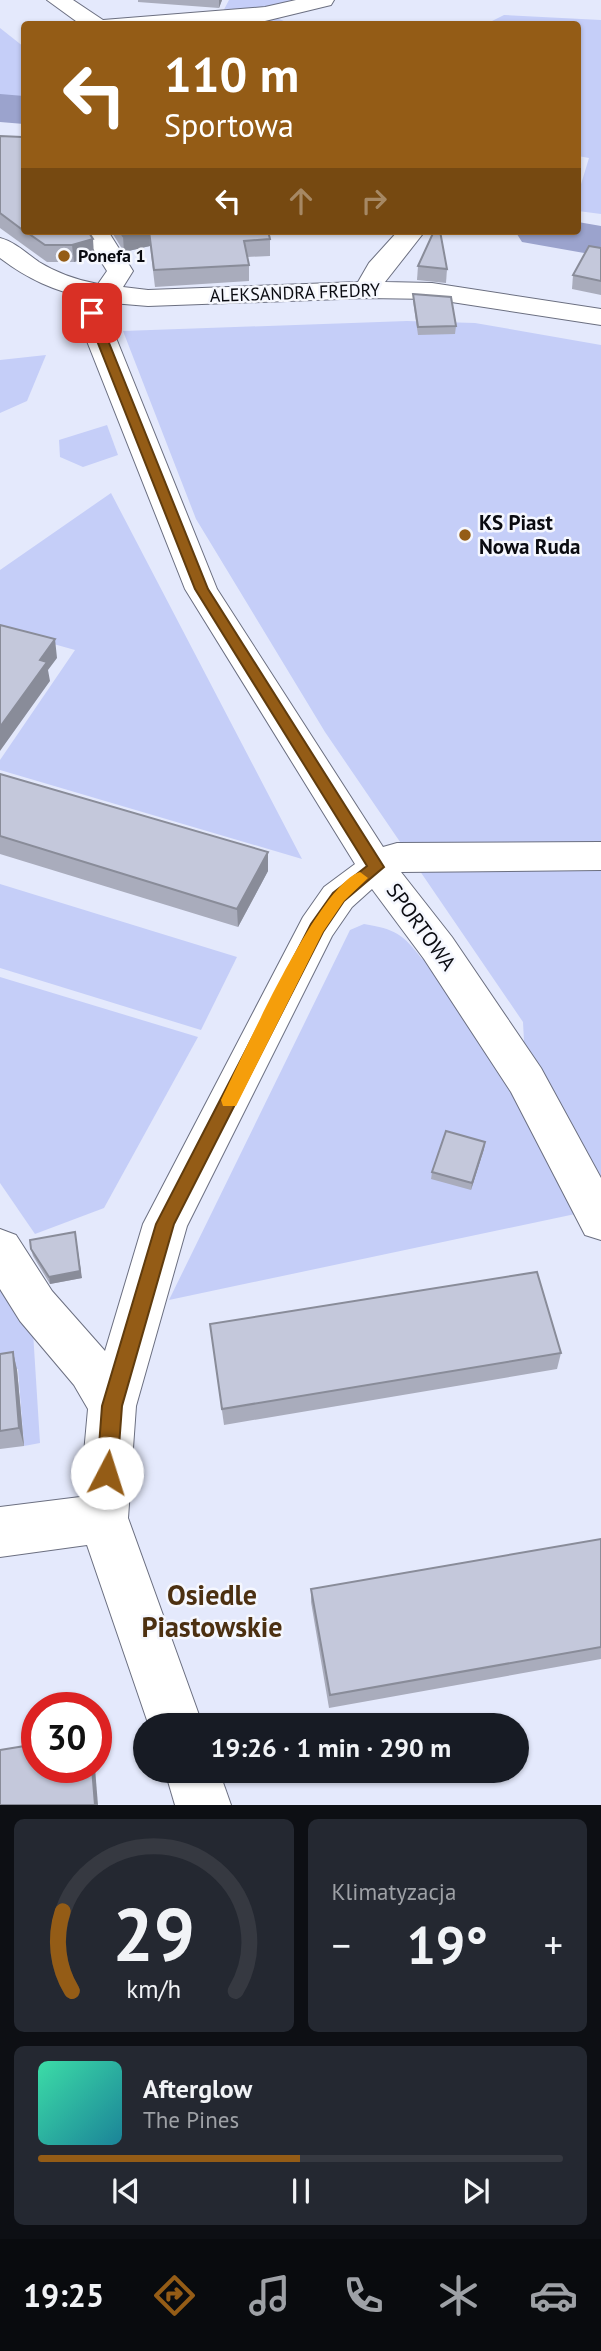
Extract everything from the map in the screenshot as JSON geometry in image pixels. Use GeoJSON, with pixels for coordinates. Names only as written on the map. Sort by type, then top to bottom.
{"type":"FeatureCollection","features":[{"type":"Feature","properties":{"kind":"street"},"geometry":{"type":"LineString","coordinates":[[58,0],[90,21]]}},
{"type":"Feature","properties":{"kind":"street"},"geometry":{"type":"LineString","coordinates":[[157,21],[265,14],[323,0]]}},
{"type":"Feature","properties":{"kind":"street"},"geometry":{"type":"LineString","coordinates":[[98,235],[120,271],[106,294]]}},
{"type":"Feature","properties":{"kind":"street"},"geometry":{"type":"LineString","coordinates":[[367,290],[378,269],[408,235]]}},
{"type":"Feature","properties":{"kind":"street","name":"ALEKSANDRA FREDRY"},"geometry":{"type":"LineString","coordinates":[[0,246],[32,269],[65,285],[106,294],[148,298],[367,290],[432,291],[601,317]]}},
{"type":"Feature","properties":{"kind":"street","name":"SPORTOWA"},"geometry":{"type":"LineString","coordinates":[[106,294],[92,313],[96,326],[201,589],[376,867],[438,948],[526,1080],[601,1221]]}},
{"type":"Feature","properties":{"kind":"street"},"geometry":{"type":"LineString","coordinates":[[171,1713],[103,1518],[112,1406],[165,1224],[317,928],[338,897],[376,867],[410,855],[601,856]]}},
{"type":"Feature","properties":{"kind":"street"},"geometry":{"type":"LineString","coordinates":[[0,1249],[36,1306],[91,1370],[112,1406]]}},
{"type":"Feature","properties":{"kind":"street"},"geometry":{"type":"LineString","coordinates":[[0,1532],[103,1518]]}},
{"type":"Feature","properties":{"kind":"street"},"geometry":{"type":"LineString","coordinates":[[196,1783],[203,1805]]}},
{"type":"Feature","properties":{"kind":"shaded area"},"geometry":{"type":"Polygon","coordinates":[[[229,0],[323,0],[267,14],[284,21],[176,21],[219,19],[229,0]]]}},
{"type":"Feature","properties":{"kind":"shaded area"},"geometry":{"type":"Polygon","coordinates":[[[504,15],[601,20],[601,214],[581,211],[581,184],[589,158],[581,157],[581,21],[492,21],[504,15]]]}},
{"type":"Feature","properties":{"kind":"shaded area"},"geometry":{"type":"Polygon","coordinates":[[[0,28],[21,45],[21,110],[0,108],[0,28]]]}},
{"type":"Feature","properties":{"kind":"shaded area"},"geometry":{"type":"Polygon","coordinates":[[[407,321],[475,323],[601,345],[601,1221],[526,1080],[523,1022],[325,732],[196,519],[123,331],[407,321]]]}},
{"type":"Feature","properties":{"kind":"shaded area"},"geometry":{"type":"Polygon","coordinates":[[[46,355],[27,401],[0,413],[0,360],[46,355]]]}},
{"type":"Feature","properties":{"kind":"shaded area"},"geometry":{"type":"Polygon","coordinates":[[[107,425],[118,455],[83,467],[60,457],[59,440],[107,425]]]}},
{"type":"Feature","properties":{"kind":"shaded area"},"geometry":{"type":"Polygon","coordinates":[[[111,493],[302,859],[0,770],[0,760],[75,650],[0,629],[0,570],[111,493]]]}},
{"type":"Feature","properties":{"kind":"shaded area"},"geometry":{"type":"Polygon","coordinates":[[[0,884],[237,957],[201,1030],[0,968],[0,884]]]}},
{"type":"Feature","properties":{"kind":"shaded area"},"geometry":{"type":"Polygon","coordinates":[[[364,924],[398,934],[422,959],[433,954],[580,1213],[169,1300],[350,930],[364,924]]]}},
{"type":"Feature","properties":{"kind":"shaded area"},"geometry":{"type":"Polygon","coordinates":[[[0,977],[198,1037],[104,1208],[35,1234],[0,1183],[0,977]]]}},
{"type":"Feature","properties":{"kind":"shaded area"},"geometry":{"type":"Polygon","coordinates":[[[0,1264],[32,1316],[40,1443],[24,1446],[18,1369],[0,1371],[0,1264]]]}},
{"type":"Feature","properties":{"kind":"building"},"geometry":{"type":"Polygon","coordinates":[[[0,136],[21,137],[21,229],[0,213],[0,136]]]}},
{"type":"Feature","properties":{"kind":"building"},"geometry":{"type":"Polygon","coordinates":[[[31,235],[90,235],[93,239],[72,245],[45,245],[31,235]]]}},
{"type":"Feature","properties":{"kind":"building"},"geometry":{"type":"Polygon","coordinates":[[[150,235],[269,235],[270,239],[244,241],[249,265],[154,270],[150,235]]]}},
{"type":"Feature","properties":{"kind":"building"},"geometry":{"type":"Polygon","coordinates":[[[432,235],[441,235],[447,269],[418,266],[432,235]]]}},
{"type":"Feature","properties":{"kind":"building"},"geometry":{"type":"Polygon","coordinates":[[[589,246],[601,248],[601,281],[573,275],[589,246]]]}},
{"type":"Feature","properties":{"kind":"building"},"geometry":{"type":"Polygon","coordinates":[[[413,294],[451,297],[456,326],[418,327],[413,294]]]}},
{"type":"Feature","properties":{"kind":"building"},"geometry":{"type":"Polygon","coordinates":[[[0,625],[55,639],[40,660],[47,662],[0,727],[0,625]]]}},
{"type":"Feature","properties":{"kind":"building"},"geometry":{"type":"Polygon","coordinates":[[[0,774],[268,852],[237,909],[0,836],[0,774]]]}},
{"type":"Feature","properties":{"kind":"building"},"geometry":{"type":"Polygon","coordinates":[[[446,1131],[485,1142],[472,1183],[432,1172],[446,1131]]]}},
{"type":"Feature","properties":{"kind":"building"},"geometry":{"type":"Polygon","coordinates":[[[75,1232],[80,1271],[49,1277],[31,1249],[30,1240],[75,1232]]]}},
{"type":"Feature","properties":{"kind":"building"},"geometry":{"type":"Polygon","coordinates":[[[537,1272],[561,1353],[222,1409],[210,1324],[537,1272]]]}},
{"type":"Feature","properties":{"kind":"building"},"geometry":{"type":"Polygon","coordinates":[[[13,1352],[19,1428],[0,1431],[0,1354],[13,1352]]]}},
{"type":"Feature","properties":{"kind":"building"},"geometry":{"type":"Polygon","coordinates":[[[601,1539],[601,1647],[330,1695],[311,1589],[601,1539]]]}},
{"type":"Feature","properties":{"kind":"building"},"geometry":{"type":"Polygon","coordinates":[[[21,1747],[21,1783],[93,1783],[95,1805],[0,1805],[0,1750],[21,1747]]]}},
{"type":"Feature","properties":{"kind":"waterway"},"geometry":{"type":"LineString","coordinates":[[0,108],[21,110]]}},
{"type":"Feature","properties":{"kind":"waterway"},"geometry":{"type":"LineString","coordinates":[[564,235],[601,241]]}},
{"type":"Feature","properties":{"kind":"slow traffic"},"geometry":{"type":"LineString","coordinates":[[230,1100],[317,928],[338,897],[360,878]]}},
{"type":"Feature","properties":{"kind":"place","name":"Ponefa 1"},"geometry":{"type":"Point","coordinates":[64,256]}},
{"type":"Feature","properties":{"kind":"place","name":"KS Piast Nowa Ruda"},"geometry":{"type":"Point","coordinates":[465,535]}},
{"type":"Feature","properties":{"kind":"district","name":"Osiedle Piastowskie"},"geometry":{"type":"Point","coordinates":[212,1611]}},
{"type":"Feature","properties":{"kind":"route"},"geometry":{"type":"LineString","coordinates":[[92,313],[117,383],[201,589],[376,867],[338,897],[317,928],[165,1224],[112,1406],[107,1473]]}}]}
